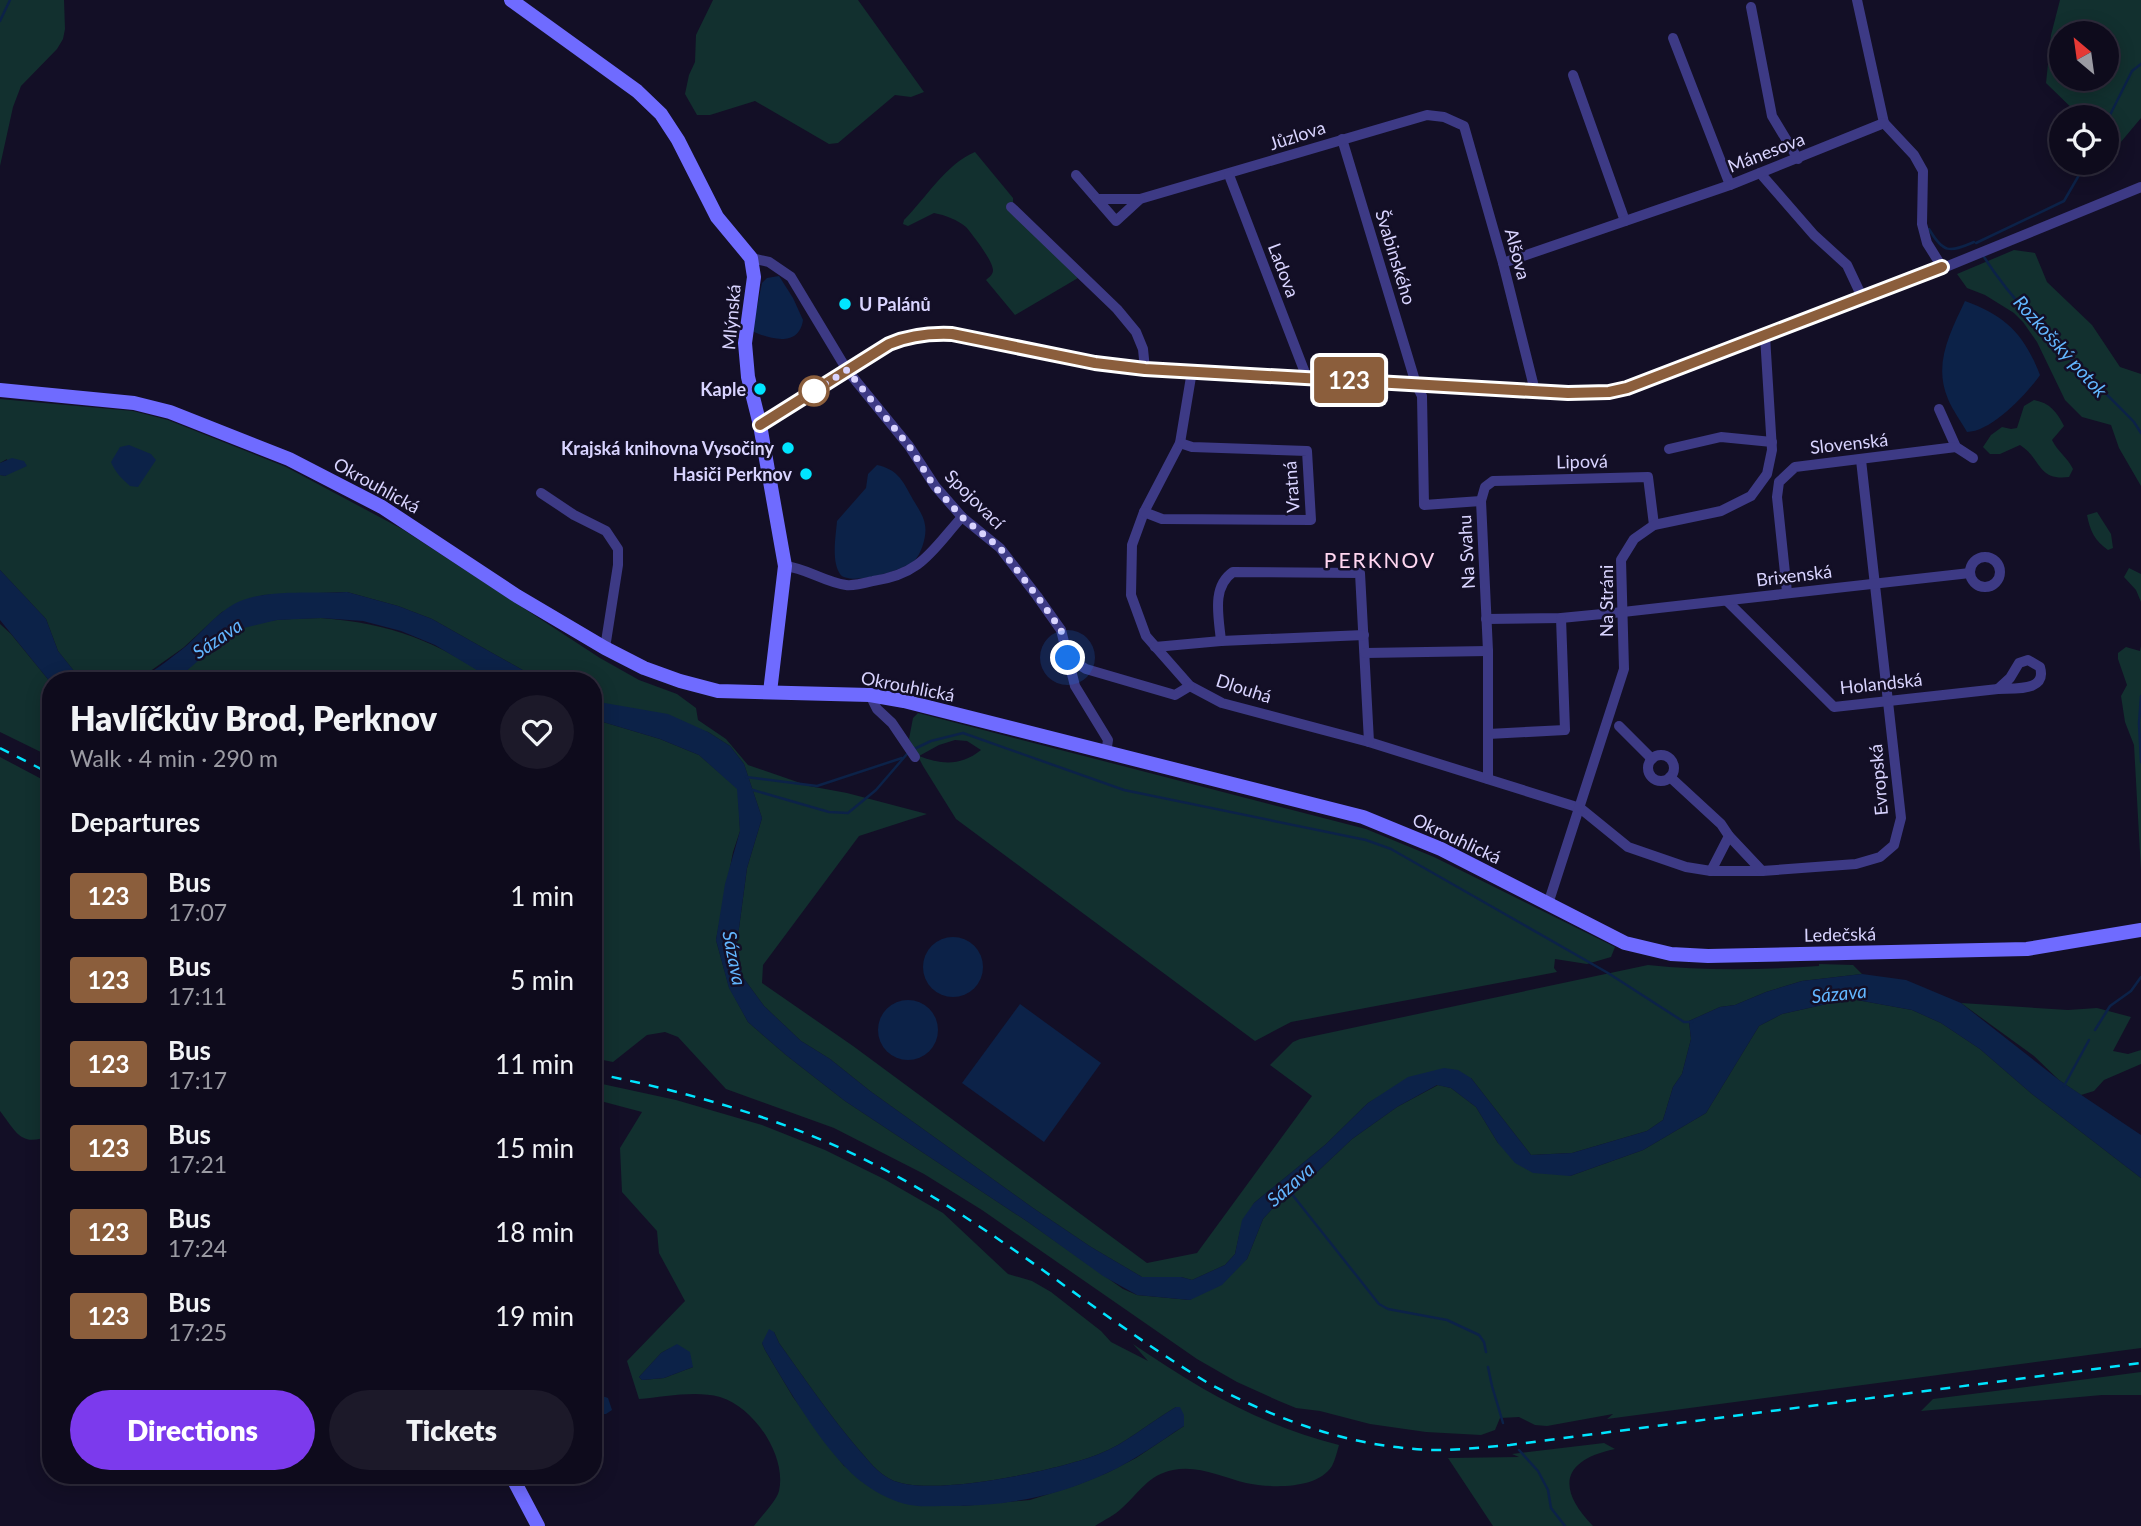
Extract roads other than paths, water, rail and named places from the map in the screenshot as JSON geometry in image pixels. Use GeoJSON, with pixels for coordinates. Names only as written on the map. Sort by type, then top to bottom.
{"type":"FeatureCollection","features":[{"type":"Feature","properties":{"kind":"main road"},"geometry":{"type":"LineString","coordinates":[[511,0],[636,91],[662,114],[717,217],[751,258]]}},
{"type":"Feature","properties":{"kind":"main road","name":"Mlýnská"},"geometry":{"type":"LineString","coordinates":[[751,258],[754,277],[745,343],[748,377],[760,425],[785,566],[770,692]]}},
{"type":"Feature","properties":{"kind":"main road","name":"Okrouhlická"},"geometry":{"type":"LineString","coordinates":[[0,390],[134,403],[170,412],[289,459],[383,507],[508,589],[605,648],[644,668],[693,685],[718,691],[870,695],[904,701],[1363,817],[1441,849],[1548,904]]}},
{"type":"Feature","properties":{"kind":"main road","name":"Ledečská"},"geometry":{"type":"LineString","coordinates":[[1548,904],[1625,943],[1671,954],[1708,956],[2027,949],[2141,930]]}},
{"type":"Feature","properties":{"kind":"main road"},"geometry":{"type":"LineString","coordinates":[[516,1484],[538,1526]]}},
{"type":"Feature","properties":{"kind":"street"},"geometry":{"type":"LineString","coordinates":[[1857,0],[1884,123],[1914,155],[1923,171],[1922,224],[1927,243],[1942,267]]}},
{"type":"Feature","properties":{"kind":"street"},"geometry":{"type":"LineString","coordinates":[[1751,7],[1772,116],[1798,159]]}},
{"type":"Feature","properties":{"kind":"street"},"geometry":{"type":"LineString","coordinates":[[1673,38],[1730,185]]}},
{"type":"Feature","properties":{"kind":"street"},"geometry":{"type":"LineString","coordinates":[[1573,75],[1625,221]]}},
{"type":"Feature","properties":{"kind":"street","name":"Jůzlova"},"geometry":{"type":"LineString","coordinates":[[1097,199],[1140,199],[1427,115],[1444,117],[1464,126]]}},
{"type":"Feature","properties":{"kind":"street","name":"Mánesova"},"geometry":{"type":"LineString","coordinates":[[1503,263],[1730,185],[1884,123]]}},
{"type":"Feature","properties":{"kind":"street","name":"Alšova"},"geometry":{"type":"LineString","coordinates":[[1464,126],[1503,263],[1535,391]]}},
{"type":"Feature","properties":{"kind":"street","name":"Švabinského"},"geometry":{"type":"LineString","coordinates":[[1342,139],[1416,384]]}},
{"type":"Feature","properties":{"kind":"street"},"geometry":{"type":"LineString","coordinates":[[1760,173],[1814,235],[1847,265],[1863,299]]}},
{"type":"Feature","properties":{"kind":"street","name":"Jůzlova"},"geometry":{"type":"LineString","coordinates":[[1076,175],[1116,220],[1140,199]]}},
{"type":"Feature","properties":{"kind":"street","name":"Ladova"},"geometry":{"type":"LineString","coordinates":[[1229,175],[1307,378]]}},
{"type":"Feature","properties":{"kind":"street"},"geometry":{"type":"LineString","coordinates":[[760,425],[899,340],[934,333],[952,334],[1095,363],[1145,369],[1535,391],[1593,393],[1618,390],[1863,299],[2141,187]]}},
{"type":"Feature","properties":{"kind":"street"},"geometry":{"type":"LineString","coordinates":[[1011,207],[1117,309],[1136,332],[1143,349],[1145,369]]}},
{"type":"Feature","properties":{"kind":"street","name":"Spojovací"},"geometry":{"type":"LineString","coordinates":[[751,258],[769,262],[791,277],[847,370],[909,446],[934,486],[962,517],[1000,548],[1037,596],[1061,630],[1075,686],[1108,740],[1106,753]]}},
{"type":"Feature","properties":{"kind":"street"},"geometry":{"type":"LineString","coordinates":[[1654,525],[1721,512],[1751,496],[1767,474],[1772,443],[1765,336]]}},
{"type":"Feature","properties":{"kind":"street","name":"Dlouhá"},"geometry":{"type":"LineString","coordinates":[[1192,371],[1180,443],[1144,512],[1132,545],[1131,594],[1140,623],[1155,647],[1189,686],[1222,703],[1369,742],[1580,808]]}},
{"type":"Feature","properties":{"kind":"street","name":"Na Svahu"},"geometry":{"type":"LineString","coordinates":[[1416,384],[1422,396],[1424,505],[1481,501],[1488,651],[1488,779]]}},
{"type":"Feature","properties":{"kind":"street"},"geometry":{"type":"LineString","coordinates":[[1938,409],[1956,447],[1973,458]]}},
{"type":"Feature","properties":{"kind":"street"},"geometry":{"type":"LineString","coordinates":[[1669,449],[1721,437],[1772,443]]}},
{"type":"Feature","properties":{"kind":"street","name":"Vratná"},"geometry":{"type":"LineString","coordinates":[[1144,512],[1162,519],[1311,520],[1307,451],[1192,447],[1180,443]]}},
{"type":"Feature","properties":{"kind":"street","name":"Slovenská"},"geometry":{"type":"LineString","coordinates":[[1787,592],[1777,497],[1779,482],[1795,467],[1956,447]]}},
{"type":"Feature","properties":{"kind":"street","name":"Evropská"},"geometry":{"type":"LineString","coordinates":[[1580,808],[1628,847],[1686,867],[1711,871],[1762,871],[1856,863],[1880,857],[1894,845],[1901,818],[1861,460]]}},
{"type":"Feature","properties":{"kind":"street","name":"Lipová"},"geometry":{"type":"LineString","coordinates":[[1481,501],[1485,486],[1493,481],[1648,477],[1654,525]]}},
{"type":"Feature","properties":{"kind":"street"},"geometry":{"type":"LineString","coordinates":[[541,493],[606,531],[618,549],[605,648]]}},
{"type":"Feature","properties":{"kind":"street"},"geometry":{"type":"LineString","coordinates":[[785,566],[800,568],[816,576],[848,585],[886,579],[912,569],[927,559],[962,517]]}},
{"type":"Feature","properties":{"kind":"street","name":"Na Stráni"},"geometry":{"type":"LineString","coordinates":[[1548,904],[1624,669],[1621,560],[1634,539],[1654,525]]}},
{"type":"Feature","properties":{"kind":"street"},"geometry":{"type":"LineString","coordinates":[[1221,641],[1219,592],[1224,578],[1239,571],[1360,573],[1369,742]]}},
{"type":"Feature","properties":{"kind":"street","name":"Brixenská"},"geometry":{"type":"LineString","coordinates":[[1486,619],[1561,618],[1970,573]]}},
{"type":"Feature","properties":{"kind":"street","name":"Holandská"},"geometry":{"type":"LineString","coordinates":[[1727,601],[1834,707],[1998,689]]}},
{"type":"Feature","properties":{"kind":"street"},"geometry":{"type":"LineString","coordinates":[[1488,734],[1565,730],[1561,618]]}},
{"type":"Feature","properties":{"kind":"street"},"geometry":{"type":"LineString","coordinates":[[1155,647],[1221,641],[1364,635]]}},
{"type":"Feature","properties":{"kind":"street"},"geometry":{"type":"LineString","coordinates":[[1365,653],[1488,651]]}},
{"type":"Feature","properties":{"kind":"street"},"geometry":{"type":"LineString","coordinates":[[1068,658],[1086,669],[1175,695],[1189,686]]}},
{"type":"Feature","properties":{"kind":"street"},"geometry":{"type":"LineString","coordinates":[[870,695],[877,709],[892,723],[915,757]]}},
{"type":"Feature","properties":{"kind":"street"},"geometry":{"type":"LineString","coordinates":[[1619,726],[1652,759]]}},
{"type":"Feature","properties":{"kind":"street"},"geometry":{"type":"LineString","coordinates":[[1659,755],[1669,758],[1674,767],[1670,777],[1662,781],[1653,778],[1649,770],[1652,759],[1659,755]]}},
{"type":"Feature","properties":{"kind":"street"},"geometry":{"type":"LineString","coordinates":[[1670,777],[1721,824],[1762,871]]}},
{"type":"Feature","properties":{"kind":"street"},"geometry":{"type":"LineString","coordinates":[[1711,871],[1729,836]]}},
{"type":"Feature","properties":{"kind":"water"},"geometry":{"type":"Polygon","coordinates":[[[779,276],[803,320],[796,335],[782,339],[752,331],[762,283],[767,278],[779,276]]]}},
{"type":"Feature","properties":{"kind":"water"},"geometry":{"type":"Polygon","coordinates":[[[1965,301],[1992,313],[2012,328],[2027,348],[2040,375],[2018,401],[1997,419],[1987,426],[1967,432],[1948,399],[1942,373],[1945,349],[1965,301]]]}},
{"type":"Feature","properties":{"kind":"water"},"geometry":{"type":"Polygon","coordinates":[[[129,445],[151,454],[156,460],[138,487],[130,486],[111,462],[120,447],[129,445]]]}},
{"type":"Feature","properties":{"kind":"water"},"geometry":{"type":"Polygon","coordinates":[[[12,458],[24,461],[27,466],[5,476],[0,475],[0,463],[12,458]]]}},
{"type":"Feature","properties":{"kind":"water"},"geometry":{"type":"Polygon","coordinates":[[[877,465],[894,472],[905,485],[924,521],[923,543],[920,553],[909,564],[877,576],[845,578],[837,569],[836,562],[837,521],[866,488],[868,474],[877,465]]]}},
{"type":"Feature","properties":{"kind":"water"},"geometry":{"type":"Polygon","coordinates":[[[0,570],[46,619],[58,651],[75,672],[42,672],[0,620],[0,570]]]}},
{"type":"Feature","properties":{"kind":"water","name":"Sázava"},"geometry":{"type":"Polygon","coordinates":[[[347,592],[398,606],[432,619],[526,672],[480,672],[435,645],[401,631],[363,621],[321,618],[277,620],[244,628],[223,639],[185,672],[150,672],[179,652],[234,604],[260,596],[347,592]]]}},
{"type":"Feature","properties":{"kind":"water","name":"Sázava"},"geometry":{"type":"Polygon","coordinates":[[[602,703],[668,714],[708,732],[730,746],[744,764],[762,818],[747,868],[737,943],[742,976],[764,1006],[801,1041],[830,1059],[870,1091],[1033,1208],[1142,1277],[1181,1277],[1192,1280],[1225,1265],[1235,1254],[1242,1220],[1254,1203],[1325,1145],[1368,1103],[1408,1077],[1444,1068],[1458,1070],[1471,1078],[1531,1155],[1572,1153],[1647,1131],[1663,1120],[1673,1087],[1682,1074],[1691,1039],[1689,1021],[1720,1007],[1735,1005],[1802,981],[1862,974],[1906,980],[1961,1003],[2059,1080],[2141,1135],[2141,1178],[2032,1094],[1980,1049],[1941,1023],[1912,1010],[1857,1000],[1840,1001],[1782,1014],[1759,1026],[1706,1113],[1643,1150],[1570,1176],[1533,1173],[1515,1163],[1498,1143],[1476,1107],[1451,1088],[1437,1085],[1397,1107],[1352,1139],[1298,1190],[1273,1208],[1263,1219],[1247,1259],[1222,1285],[1190,1300],[1137,1295],[1103,1276],[1028,1222],[845,1101],[748,1022],[729,988],[716,940],[725,884],[740,831],[737,789],[699,755],[660,739],[602,722],[602,703]]]}},
{"type":"Feature","properties":{"kind":"water"},"geometry":{"type":"Polygon","coordinates":[[[953,937],[974,946],[983,967],[974,988],[953,997],[932,988],[923,967],[932,946],[953,937]]]}},
{"type":"Feature","properties":{"kind":"water"},"geometry":{"type":"Polygon","coordinates":[[[908,1000],[929,1009],[938,1030],[929,1051],[908,1060],[887,1051],[878,1030],[887,1009],[908,1000]]]}},
{"type":"Feature","properties":{"kind":"water"},"geometry":{"type":"Polygon","coordinates":[[[1020,1004],[1101,1063],[1044,1142],[962,1083],[1020,1004]]]}},
{"type":"Feature","properties":{"kind":"water"},"geometry":{"type":"Polygon","coordinates":[[[769,1329],[774,1332],[828,1411],[869,1462],[890,1479],[908,1484],[932,1486],[993,1480],[1080,1460],[1119,1444],[1176,1407],[1180,1407],[1184,1415],[1184,1426],[1117,1468],[1087,1482],[1047,1495],[985,1505],[910,1505],[876,1492],[838,1459],[797,1403],[765,1350],[762,1343],[769,1329]]]}},
{"type":"Feature","properties":{"kind":"water"},"geometry":{"type":"Polygon","coordinates":[[[677,1344],[690,1352],[693,1367],[664,1378],[642,1380],[639,1377],[661,1353],[677,1344]]]}},
{"type":"Feature","properties":{"kind":"water"},"geometry":{"type":"Polygon","coordinates":[[[602,1396],[608,1398],[612,1410],[602,1414],[602,1396]]]}},
{"type":"Feature","properties":{"kind":"waterway"},"geometry":{"type":"LineString","coordinates":[[0,21],[10,0]]}},
{"type":"Feature","properties":{"kind":"waterway","name":"Rozkošský potok"},"geometry":{"type":"LineString","coordinates":[[2115,105],[2132,71],[2141,64]]}},
{"type":"Feature","properties":{"kind":"waterway","name":"Rozkošský potok"},"geometry":{"type":"LineString","coordinates":[[1976,243],[2064,201],[2079,175]]}},
{"type":"Feature","properties":{"kind":"waterway"},"geometry":{"type":"LineString","coordinates":[[1929,229],[1938,243],[1947,249],[1974,242]]}},
{"type":"Feature","properties":{"kind":"waterway","name":"Rozkošský potok"},"geometry":{"type":"LineString","coordinates":[[1984,257],[2035,322],[2134,422],[2141,433]]}},
{"type":"Feature","properties":{"kind":"waterway","name":"Rozkošský potok"},"geometry":{"type":"LineString","coordinates":[[2141,696],[2141,762]]}},
{"type":"Feature","properties":{"kind":"waterway"},"geometry":{"type":"LineString","coordinates":[[912,750],[931,741],[963,733],[1124,790],[1366,840],[1391,849],[1608,973],[1684,1022],[1692,1022]]}},
{"type":"Feature","properties":{"kind":"waterway"},"geometry":{"type":"LineString","coordinates":[[753,790],[829,812],[848,813],[876,790],[907,754]]}},
{"type":"Feature","properties":{"kind":"waterway"},"geometry":{"type":"LineString","coordinates":[[746,777],[817,786],[902,758]]}},
{"type":"Feature","properties":{"kind":"waterway","name":"Rozkošský potok"},"geometry":{"type":"LineString","coordinates":[[2095,1030],[2110,1006],[2131,991],[2141,977]]}},
{"type":"Feature","properties":{"kind":"waterway","name":"Rozkošský potok"},"geometry":{"type":"LineString","coordinates":[[2064,1086],[2089,1040]]}},
{"type":"Feature","properties":{"kind":"waterway","name":"Sázava"},"geometry":{"type":"LineString","coordinates":[[1291,1193],[1379,1304],[1388,1309],[1447,1320],[1479,1335],[1486,1352]]}},
{"type":"Feature","properties":{"kind":"waterway"},"geometry":{"type":"LineString","coordinates":[[1488,1367],[1503,1423]]}},
{"type":"Feature","properties":{"kind":"waterway"},"geometry":{"type":"LineString","coordinates":[[1519,1450],[1538,1471],[1548,1490],[1551,1508],[1565,1526]]}},
{"type":"Feature","properties":{"kind":"railway"},"geometry":{"type":"LineString","coordinates":[[0,748],[42,769]]}},
{"type":"Feature","properties":{"kind":"railway"},"geometry":{"type":"LineString","coordinates":[[602,1075],[708,1100],[782,1124],[854,1154],[971,1221],[1128,1331],[1208,1383],[1289,1420],[1317,1430],[1375,1444],[1435,1450],[1510,1445],[2141,1363]]}},
{"type":"Feature","properties":{"kind":"place","name":"U Palánů"},"geometry":{"type":"Point","coordinates":[845,304]}},
{"type":"Feature","properties":{"kind":"place","name":"Kaple"},"geometry":{"type":"Point","coordinates":[760,389]}},
{"type":"Feature","properties":{"kind":"place","name":"Krajská knihovna Vysočiny"},"geometry":{"type":"Point","coordinates":[788,448]}},
{"type":"Feature","properties":{"kind":"place","name":"Hasiči Perknov"},"geometry":{"type":"Point","coordinates":[806,474]}},
{"type":"Feature","properties":{"kind":"district","name":"PERKNOV"},"geometry":{"type":"Point","coordinates":[1380,559]}}]}
